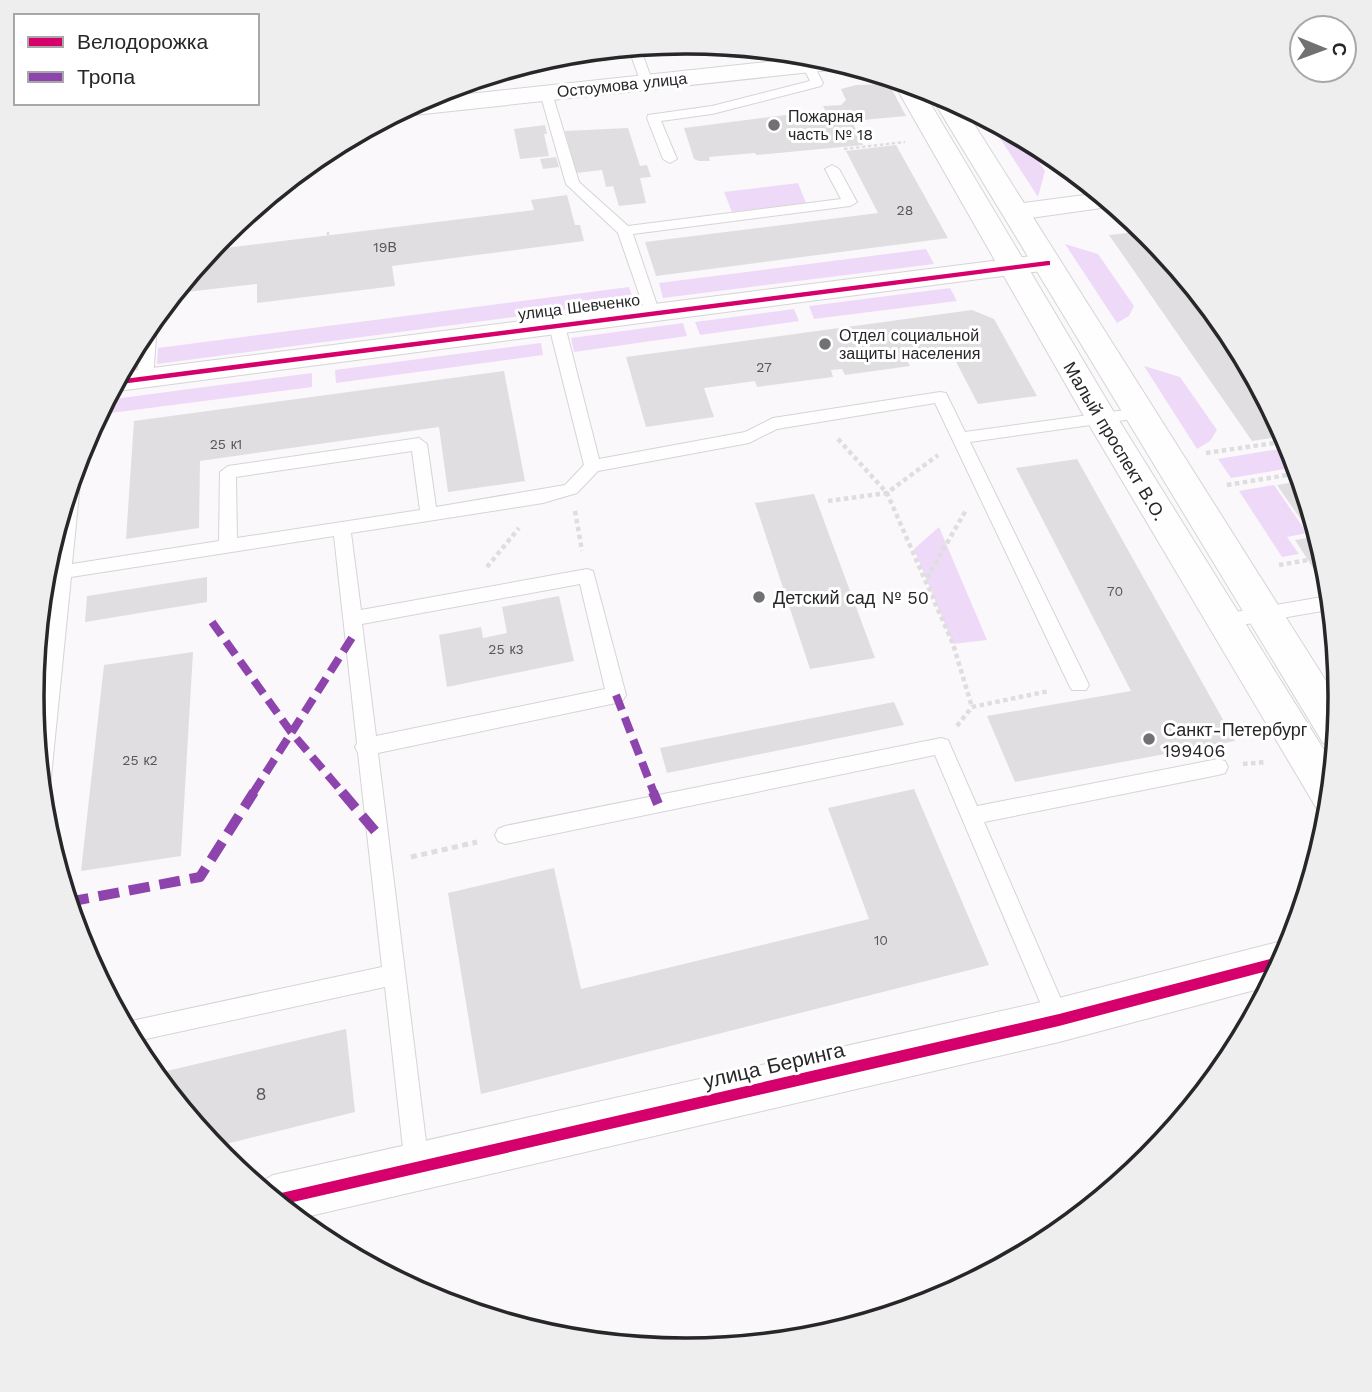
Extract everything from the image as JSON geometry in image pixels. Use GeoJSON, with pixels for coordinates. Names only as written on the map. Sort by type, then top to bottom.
{"type":"FeatureCollection","features":[{"type":"Feature","properties":{"kind":"street","name":"Остоумова улица"},"geometry":{"type":"LineString","coordinates":[[436,105],[806,65]]}},
{"type":"Feature","properties":{"kind":"street","name":"Малый проспект В.О."},"geometry":{"type":"LineString","coordinates":[[913,96],[1101,418],[1322,783]]}},
{"type":"Feature","properties":{"kind":"street","name":"Малый проспект В.О."},"geometry":{"type":"LineString","coordinates":[[954,113],[1327,717]]}},
{"type":"Feature","properties":{"kind":"street"},"geometry":{"type":"LineString","coordinates":[[1016,212],[1096,202]]}},
{"type":"Feature","properties":{"kind":"street","name":"улица Шевченко"},"geometry":{"type":"LineString","coordinates":[[127,381],[1047,263]]}},
{"type":"Feature","properties":{"kind":"street","name":"улица Беринга"},"geometry":{"type":"LineString","coordinates":[[285,1197],[1266,972]]}},
{"type":"Feature","properties":{"kind":"lane"},"geometry":{"type":"LineString","coordinates":[[637,56],[647,83]]}},
{"type":"Feature","properties":{"kind":"lane"},"geometry":{"type":"LineString","coordinates":[[670,159],[653,118],[712,110],[817,83],[808,66]]}},
{"type":"Feature","properties":{"kind":"lane"},"geometry":{"type":"LineString","coordinates":[[546,93],[573,184],[625,231],[652,314]]}},
{"type":"Feature","properties":{"kind":"lane"},"geometry":{"type":"LineString","coordinates":[[625,231],[850,202],[832,169]]}},
{"type":"Feature","properties":{"kind":"lane"},"geometry":{"type":"LineString","coordinates":[[557,326],[593,466]]}},
{"type":"Feature","properties":{"kind":"lane"},"geometry":{"type":"LineString","coordinates":[[145,379],[147,347]]}},
{"type":"Feature","properties":{"kind":"lane"},"geometry":{"type":"LineString","coordinates":[[56,573],[342,531],[544,497],[571,489],[593,466],[749,437],[773,424],[940,397],[1079,685]]}},
{"type":"Feature","properties":{"kind":"lane"},"geometry":{"type":"LineString","coordinates":[[961,438],[1140,413]]}},
{"type":"Feature","properties":{"kind":"lane"},"geometry":{"type":"LineString","coordinates":[[228,548],[228,472],[419,444],[429,516]]}},
{"type":"Feature","properties":{"kind":"lane"},"geometry":{"type":"LineString","coordinates":[[45,739],[68,524]]}},
{"type":"Feature","properties":{"kind":"lane"},"geometry":{"type":"LineString","coordinates":[[342,531],[365,747],[417,1167]]}},
{"type":"Feature","properties":{"kind":"lane"},"geometry":{"type":"LineString","coordinates":[[352,619],[587,576],[616,695],[365,747]]}},
{"type":"Feature","properties":{"kind":"lane"},"geometry":{"type":"LineString","coordinates":[[1224,621],[1322,604]]}},
{"type":"Feature","properties":{"kind":"lane"},"geometry":{"type":"LineString","coordinates":[[505,835],[941,746],[1059,1020]]}},
{"type":"Feature","properties":{"kind":"lane"},"geometry":{"type":"LineString","coordinates":[[972,816],[1218,767]]}},
{"type":"Feature","properties":{"kind":"lane"},"geometry":{"type":"LineString","coordinates":[[138,1030],[393,975]]}},
{"type":"Feature","properties":{"kind":"path"},"geometry":{"type":"LineString","coordinates":[[832,169],[845,159],[842,149],[913,141]]}},
{"type":"Feature","properties":{"kind":"path"},"geometry":{"type":"LineString","coordinates":[[814,417],[887,493],[953,644],[972,707]]}},
{"type":"Feature","properties":{"kind":"path"},"geometry":{"type":"LineString","coordinates":[[828,501],[887,493],[961,438]]}},
{"type":"Feature","properties":{"kind":"path"},"geometry":{"type":"LineString","coordinates":[[1206,453],[1276,443]]}},
{"type":"Feature","properties":{"kind":"path"},"geometry":{"type":"LineString","coordinates":[[1227,485],[1288,475]]}},
{"type":"Feature","properties":{"kind":"path"},"geometry":{"type":"LineString","coordinates":[[926,579],[982,482]]}},
{"type":"Feature","properties":{"kind":"path"},"geometry":{"type":"LineString","coordinates":[[571,489],[587,576]]}},
{"type":"Feature","properties":{"kind":"path"},"geometry":{"type":"LineString","coordinates":[[461,599],[544,497]]}},
{"type":"Feature","properties":{"kind":"path"},"geometry":{"type":"LineString","coordinates":[[1279,565],[1308,560]]}},
{"type":"Feature","properties":{"kind":"path"},"geometry":{"type":"LineString","coordinates":[[941,746],[972,707],[1079,685]]}},
{"type":"Feature","properties":{"kind":"path"},"geometry":{"type":"LineString","coordinates":[[1218,767],[1268,762]]}},
{"type":"Feature","properties":{"kind":"path"},"geometry":{"type":"LineString","coordinates":[[379,864],[505,835]]}},
{"type":"Feature","properties":{"kind":"shaded area"},"geometry":{"type":"Polygon","coordinates":[[[998,135],[1036,158],[1045,171],[1038,197],[998,135]]]}},
{"type":"Feature","properties":{"kind":"shaded area"},"geometry":{"type":"Polygon","coordinates":[[[798,183],[806,203],[732,212],[724,192],[798,183]]]}},
{"type":"Feature","properties":{"kind":"shaded area"},"geometry":{"type":"Polygon","coordinates":[[[1065,244],[1098,254],[1134,306],[1129,316],[1117,323],[1065,244]]]}},
{"type":"Feature","properties":{"kind":"shaded area"},"geometry":{"type":"Polygon","coordinates":[[[926,249],[934,264],[663,298],[659,283],[926,249]]]}},
{"type":"Feature","properties":{"kind":"shaded area"},"geometry":{"type":"Polygon","coordinates":[[[629,287],[634,301],[157,364],[158,348],[629,287]]]}},
{"type":"Feature","properties":{"kind":"shaded area"},"geometry":{"type":"Polygon","coordinates":[[[950,288],[957,301],[814,319],[809,306],[950,288]]]}},
{"type":"Feature","properties":{"kind":"shaded area"},"geometry":{"type":"Polygon","coordinates":[[[794,309],[799,321],[700,335],[695,322],[794,309]]]}},
{"type":"Feature","properties":{"kind":"shaded area"},"geometry":{"type":"Polygon","coordinates":[[[683,323],[687,336],[574,352],[571,338],[683,323]]]}},
{"type":"Feature","properties":{"kind":"shaded area"},"geometry":{"type":"Polygon","coordinates":[[[541,343],[543,355],[336,383],[335,370],[541,343]]]}},
{"type":"Feature","properties":{"kind":"shaded area"},"geometry":{"type":"Polygon","coordinates":[[[1144,366],[1180,377],[1217,430],[1210,441],[1197,449],[1144,366]]]}},
{"type":"Feature","properties":{"kind":"shaded area"},"geometry":{"type":"Polygon","coordinates":[[[312,373],[312,387],[109,413],[117,399],[312,373]]]}},
{"type":"Feature","properties":{"kind":"shaded area"},"geometry":{"type":"Polygon","coordinates":[[[1279,449],[1286,469],[1231,478],[1218,459],[1279,449]]]}},
{"type":"Feature","properties":{"kind":"shaded area"},"geometry":{"type":"Polygon","coordinates":[[[1274,485],[1307,532],[1287,537],[1299,554],[1282,557],[1239,491],[1274,485]]]}},
{"type":"Feature","properties":{"kind":"shaded area"},"geometry":{"type":"Polygon","coordinates":[[[939,527],[987,640],[953,644],[914,549],[939,527]]]}},
{"type":"Feature","properties":{"kind":"building"},"geometry":{"type":"Polygon","coordinates":[[[880,84],[891,88],[906,116],[852,121],[863,145],[709,157],[710,161],[694,159],[684,128],[825,110],[823,106],[841,105],[846,100],[841,89],[856,85],[880,84]]]}},
{"type":"Feature","properties":{"kind":"building"},"geometry":{"type":"Polygon","coordinates":[[[545,125],[547,134],[544,134],[549,156],[520,159],[514,129],[545,125]]]}},
{"type":"Feature","properties":{"kind":"building"},"geometry":{"type":"Polygon","coordinates":[[[628,128],[640,166],[647,165],[651,177],[640,178],[646,203],[619,206],[613,186],[606,187],[602,170],[576,173],[565,131],[628,128]]]}},
{"type":"Feature","properties":{"kind":"building"},"geometry":{"type":"Polygon","coordinates":[[[896,145],[948,238],[656,276],[645,242],[878,213],[846,151],[896,145]]]}},
{"type":"Feature","properties":{"kind":"building"},"geometry":{"type":"Polygon","coordinates":[[[556,157],[559,167],[543,169],[540,159],[556,157]]]}},
{"type":"Feature","properties":{"kind":"building"},"geometry":{"type":"Polygon","coordinates":[[[567,195],[575,225],[580,225],[584,241],[392,266],[395,286],[257,303],[257,284],[187,292],[227,248],[534,210],[531,200],[567,195]]]}},
{"type":"Feature","properties":{"kind":"building"},"geometry":{"type":"Polygon","coordinates":[[[1130,233],[1196,305],[1242,375],[1274,438],[1252,441],[1109,235],[1130,233]]]}},
{"type":"Feature","properties":{"kind":"building"},"geometry":{"type":"Polygon","coordinates":[[[972,310],[994,319],[1037,396],[978,404],[952,354],[907,360],[910,366],[845,375],[842,369],[831,370],[833,377],[757,387],[755,381],[704,388],[714,417],[646,427],[626,357],[972,310]]]}},
{"type":"Feature","properties":{"kind":"building"},"geometry":{"type":"Polygon","coordinates":[[[504,371],[525,481],[448,492],[439,427],[200,461],[199,528],[126,539],[134,421],[504,371]]]}},
{"type":"Feature","properties":{"kind":"building"},"geometry":{"type":"Polygon","coordinates":[[[1077,459],[1235,741],[1015,782],[987,716],[1131,691],[1016,468],[1077,459]]]}},
{"type":"Feature","properties":{"kind":"building"},"geometry":{"type":"Polygon","coordinates":[[[1291,483],[1304,525],[1277,485],[1291,483]]]}},
{"type":"Feature","properties":{"kind":"building"},"geometry":{"type":"Polygon","coordinates":[[[814,494],[875,658],[810,669],[755,503],[814,494]]]}},
{"type":"Feature","properties":{"kind":"building"},"geometry":{"type":"Polygon","coordinates":[[[1308,538],[1316,573],[1295,540],[1308,538]]]}},
{"type":"Feature","properties":{"kind":"building"},"geometry":{"type":"Polygon","coordinates":[[[207,577],[207,602],[85,622],[87,596],[207,577]]]}},
{"type":"Feature","properties":{"kind":"building"},"geometry":{"type":"Polygon","coordinates":[[[559,596],[574,661],[447,687],[439,635],[481,627],[483,638],[507,633],[502,607],[559,596]]]}},
{"type":"Feature","properties":{"kind":"building"},"geometry":{"type":"Polygon","coordinates":[[[193,652],[181,856],[81,871],[104,665],[193,652]]]}},
{"type":"Feature","properties":{"kind":"building"},"geometry":{"type":"Polygon","coordinates":[[[894,702],[904,725],[667,773],[660,748],[894,702]]]}},
{"type":"Feature","properties":{"kind":"building"},"geometry":{"type":"Polygon","coordinates":[[[914,789],[989,965],[481,1094],[448,893],[554,868],[581,989],[869,919],[828,808],[914,789]]]}},
{"type":"Feature","properties":{"kind":"building"},"geometry":{"type":"Polygon","coordinates":[[[346,1029],[355,1112],[226,1144],[165,1071],[346,1029]]]}},
{"type":"Feature","properties":{"kind":"marked path"},"geometry":{"type":"LineString","coordinates":[[212,622],[291,732],[375,831]]}},
{"type":"Feature","properties":{"kind":"marked path"},"geometry":{"type":"LineString","coordinates":[[77,900],[200,877],[353,636]]}},
{"type":"Feature","properties":{"kind":"marked path"},"geometry":{"type":"LineString","coordinates":[[616,695],[658,804]]}},
{"type":"Feature","properties":{"kind":"cycle path"},"geometry":{"type":"LineString","coordinates":[[126,382],[1047,263]]}},
{"type":"Feature","properties":{"kind":"cycle path"},"geometry":{"type":"LineString","coordinates":[[285,1197],[1059,1020],[1268,966]]}},
{"type":"Feature","properties":{"kind":"place","name":"Пожарная часть № 18"},"geometry":{"type":"Point","coordinates":[774,125]}},
{"type":"Feature","properties":{"kind":"place","name":"Отдел социальной защиты населения"},"geometry":{"type":"Point","coordinates":[825,344]}},
{"type":"Feature","properties":{"kind":"place","name":"Детский сад № 50"},"geometry":{"type":"Point","coordinates":[759,597]}},
{"type":"Feature","properties":{"kind":"place","name":"Санкт-Петербург 199406"},"geometry":{"type":"Point","coordinates":[1149,739]}}]}
